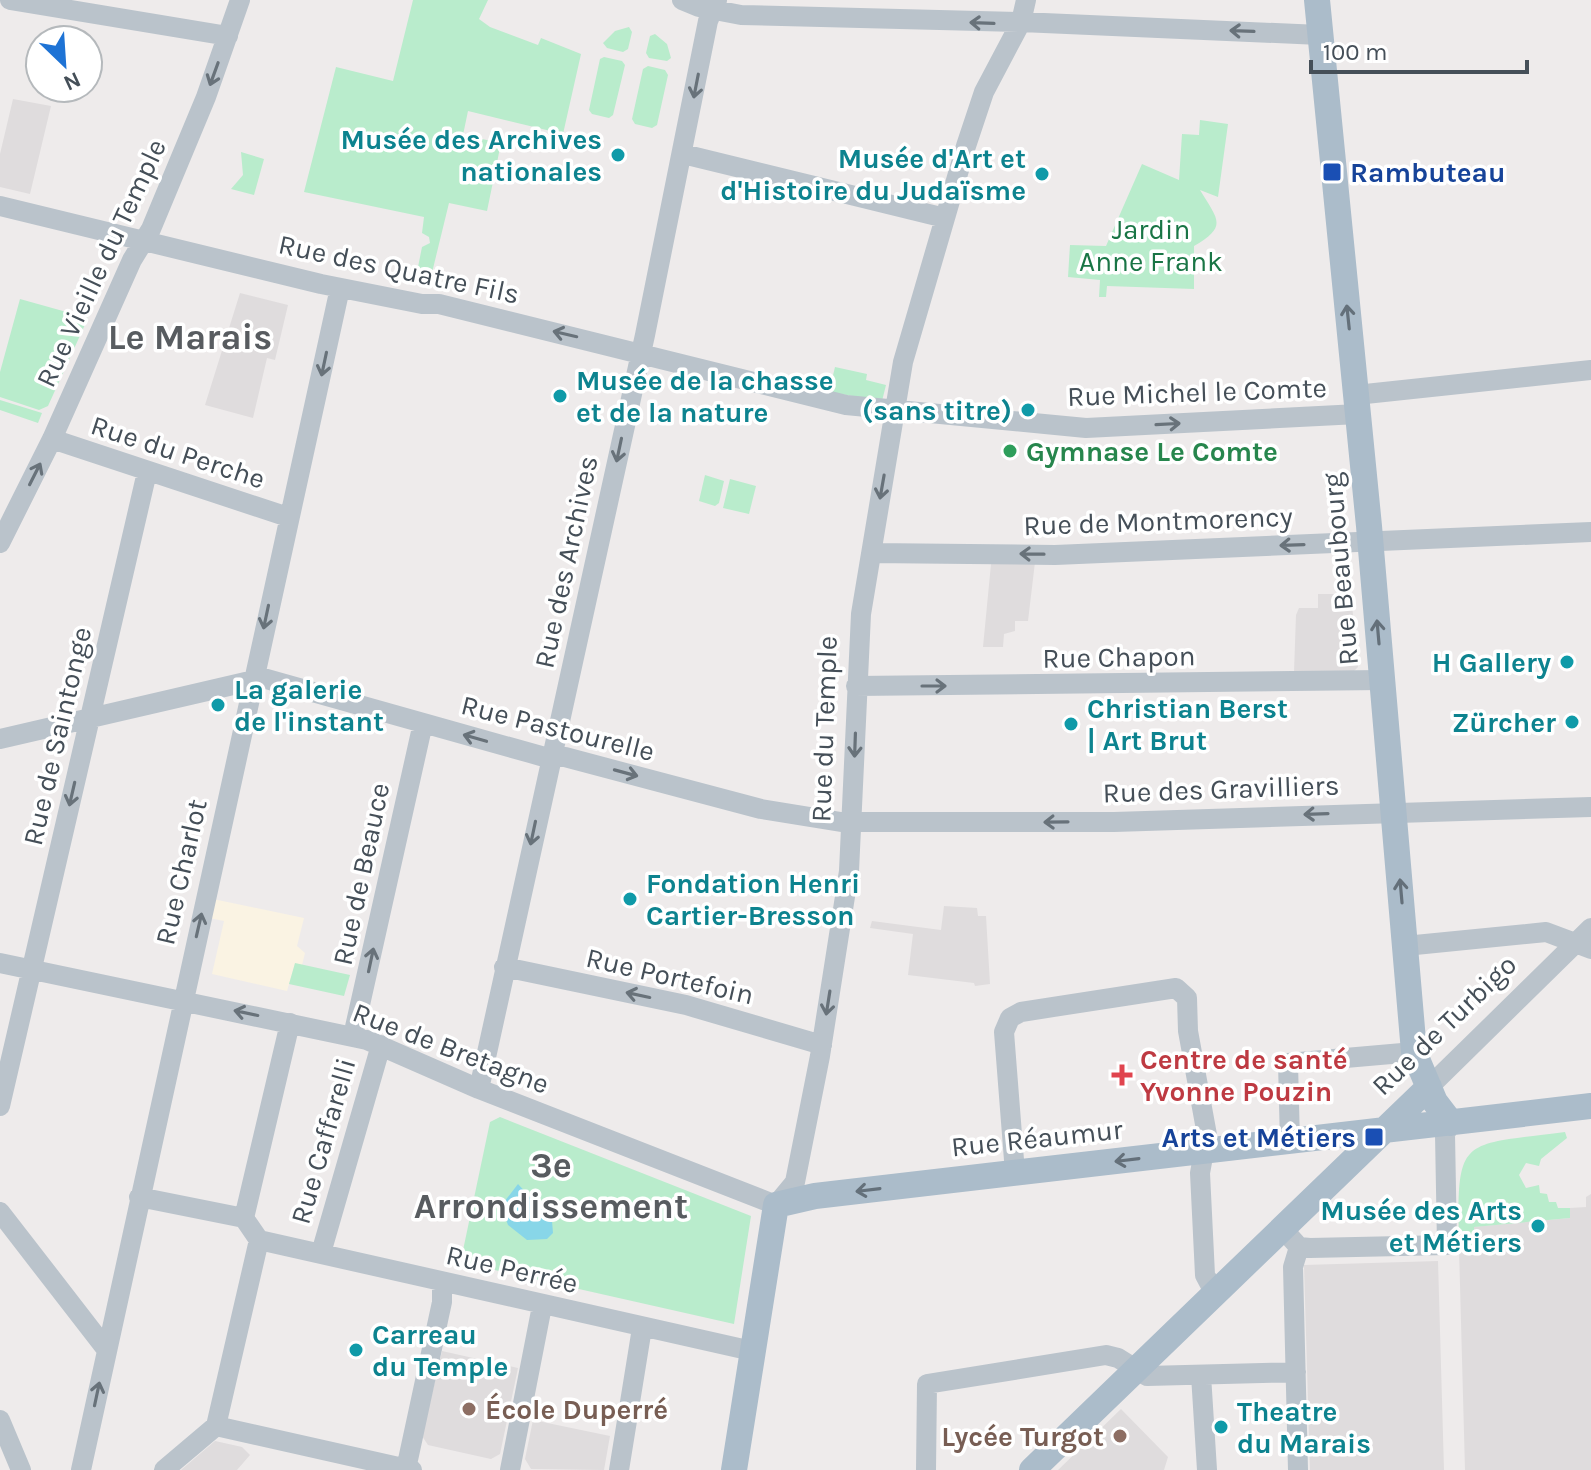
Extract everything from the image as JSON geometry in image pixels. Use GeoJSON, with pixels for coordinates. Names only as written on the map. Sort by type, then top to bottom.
{"type":"FeatureCollection","features":[{"type":"Feature","properties":{"kind":"main road","name":"Rue Beaubourg"},"geometry":{"type":"LineString","coordinates":[[1317,0],[1370,542],[1414,1052],[1429,1087],[1451,1123]]}},
{"type":"Feature","properties":{"kind":"main road","name":"Rue de Turbigo"},"geometry":{"type":"LineString","coordinates":[[1032,1470],[1214,1292],[1290,1237],[1380,1131],[1429,1087]]}},
{"type":"Feature","properties":{"kind":"main road","name":"Rue Réaumur"},"geometry":{"type":"LineString","coordinates":[[776,1205],[815,1196],[1591,1106]]}},
{"type":"Feature","properties":{"kind":"main road","name":"Rue du Temple"},"geometry":{"type":"LineString","coordinates":[[734,1470],[776,1205]]}},
{"type":"Feature","properties":{"kind":"street"},"geometry":{"type":"LineString","coordinates":[[10,0],[228,36]]}},
{"type":"Feature","properties":{"kind":"street","name":"Rue Vieille du Temple"},"geometry":{"type":"LineString","coordinates":[[0,543],[52,439],[132,260],[145,240],[240,0]]}},
{"type":"Feature","properties":{"kind":"street"},"geometry":{"type":"LineString","coordinates":[[682,0],[715,5],[741,15],[820,8],[1021,22],[1320,35]]}},
{"type":"Feature","properties":{"kind":"street","name":"Rue du Temple"},"geometry":{"type":"LineString","coordinates":[[776,1205],[795,1182],[822,1045],[853,822],[861,614],[903,362],[984,92],[1021,22],[1026,0]]}},
{"type":"Feature","properties":{"kind":"street","name":"Rue des Archives"},"geometry":{"type":"LineString","coordinates":[[479,1089],[715,5]]}},
{"type":"Feature","properties":{"kind":"street"},"geometry":{"type":"LineString","coordinates":[[683,154],[945,218]]}},
{"type":"Feature","properties":{"kind":"street","name":"Rue des Quatre Fils"},"geometry":{"type":"LineString","coordinates":[[0,206],[340,288],[439,304],[846,405],[895,410]]}},
{"type":"Feature","properties":{"kind":"street","name":"Rue Charlot"},"geometry":{"type":"LineString","coordinates":[[81,1470],[340,288]]}},
{"type":"Feature","properties":{"kind":"street","name":"Rue Michel le Comte"},"geometry":{"type":"LineString","coordinates":[[895,410],[1086,428],[1357,404],[1591,370]]}},
{"type":"Feature","properties":{"kind":"street","name":"Rue du Perche"},"geometry":{"type":"LineString","coordinates":[[52,439],[288,517]]}},
{"type":"Feature","properties":{"kind":"street","name":"Rue de Saintonge"},"geometry":{"type":"LineString","coordinates":[[0,1106],[147,472]]}},
{"type":"Feature","properties":{"kind":"street","name":"Rue de Montmorency"},"geometry":{"type":"LineString","coordinates":[[871,553],[1055,555],[1591,532]]}},
{"type":"Feature","properties":{"kind":"street","name":"Rue Pastourelle"},"geometry":{"type":"LineString","coordinates":[[252,679],[263,678],[551,757],[565,757],[761,809],[853,822]]}},
{"type":"Feature","properties":{"kind":"street"},"geometry":{"type":"LineString","coordinates":[[0,739],[252,679]]}},
{"type":"Feature","properties":{"kind":"street","name":"Rue Chapon"},"geometry":{"type":"LineString","coordinates":[[856,686],[1382,680]]}},
{"type":"Feature","properties":{"kind":"street","name":"Rue de Beauce"},"geometry":{"type":"LineString","coordinates":[[353,1036],[423,723]]}},
{"type":"Feature","properties":{"kind":"street","name":"Rue des Gravilliers"},"geometry":{"type":"LineString","coordinates":[[853,822],[1114,822],[1591,807]]}},
{"type":"Feature","properties":{"kind":"street"},"geometry":{"type":"LineString","coordinates":[[1405,946],[1546,932],[1586,940]]}},
{"type":"Feature","properties":{"kind":"street","name":"Rue de Turbigo"},"geometry":{"type":"LineString","coordinates":[[1429,1087],[1586,940]]}},
{"type":"Feature","properties":{"kind":"street","name":"Rue de Bretagne"},"geometry":{"type":"LineString","coordinates":[[0,963],[353,1036],[381,1045],[479,1089],[776,1205]]}},
{"type":"Feature","properties":{"kind":"street","name":"Rue Portefoin"},"geometry":{"type":"LineString","coordinates":[[504,967],[686,1005],[822,1045]]}},
{"type":"Feature","properties":{"kind":"street"},"geometry":{"type":"LineString","coordinates":[[1015,1173],[1004,1032],[1010,1018],[1021,1012],[1176,988],[1182,990],[1187,998],[1188,1031],[1207,1135],[1200,1173],[1205,1275],[1214,1292]]}},
{"type":"Feature","properties":{"kind":"street"},"geometry":{"type":"LineString","coordinates":[[244,1218],[290,1023]]}},
{"type":"Feature","properties":{"kind":"street","name":"Rue Caffarelli"},"geometry":{"type":"LineString","coordinates":[[321,1253],[381,1045]]}},
{"type":"Feature","properties":{"kind":"street"},"geometry":{"type":"LineString","coordinates":[[1290,1142],[1288,1063],[1414,1052]]}},
{"type":"Feature","properties":{"kind":"street"},"geometry":{"type":"LineString","coordinates":[[1298,1470],[1290,1237],[1447,1245],[1445,1134],[1451,1123]]}},
{"type":"Feature","properties":{"kind":"street"},"geometry":{"type":"LineString","coordinates":[[139,1197],[244,1218],[259,1240],[216,1426],[164,1470]]}},
{"type":"Feature","properties":{"kind":"street"},"geometry":{"type":"LineString","coordinates":[[0,1212],[106,1349]]}},
{"type":"Feature","properties":{"kind":"street","name":"Rue Perrée"},"geometry":{"type":"LineString","coordinates":[[259,1240],[752,1351]]}},
{"type":"Feature","properties":{"kind":"street"},"geometry":{"type":"LineString","coordinates":[[216,1426],[407,1470],[442,1302],[442,1282]]}},
{"type":"Feature","properties":{"kind":"street"},"geometry":{"type":"LineString","coordinates":[[510,1470],[542,1306]]}},
{"type":"Feature","properties":{"kind":"street"},"geometry":{"type":"LineString","coordinates":[[619,1470],[642,1328]]}},
{"type":"Feature","properties":{"kind":"street"},"geometry":{"type":"LineString","coordinates":[[926,1470],[927,1384],[1106,1355],[1147,1376],[1296,1372]]}},
{"type":"Feature","properties":{"kind":"street"},"geometry":{"type":"LineString","coordinates":[[1201,1375],[1207,1470]]}},
{"type":"Feature","properties":{"kind":"street"},"geometry":{"type":"LineString","coordinates":[[0,1420],[21,1470]]}},
{"type":"Feature","properties":{"kind":"shaded area"},"geometry":{"type":"Polygon","coordinates":[[[13,99],[24,101],[24,104],[51,106],[30,194],[0,187],[0,154],[13,99]]]}},
{"type":"Feature","properties":{"kind":"shaded area"},"geometry":{"type":"Polygon","coordinates":[[[240,293],[288,305],[275,360],[267,358],[253,418],[205,405],[240,293]]]}},
{"type":"Feature","properties":{"kind":"shaded area"},"geometry":{"type":"Polygon","coordinates":[[[1035,562],[1028,621],[1015,621],[1015,631],[1004,634],[1003,647],[983,647],[991,564],[1035,562]]]}},
{"type":"Feature","properties":{"kind":"shaded area"},"geometry":{"type":"Polygon","coordinates":[[[1318,594],[1351,594],[1358,667],[1353,672],[1294,672],[1296,615],[1299,608],[1318,608],[1318,594]]]}},
{"type":"Feature","properties":{"kind":"shaded area"},"geometry":{"type":"Polygon","coordinates":[[[213,899],[304,918],[297,946],[305,953],[302,965],[295,964],[287,991],[212,974],[224,921],[209,918],[213,899]]]}},
{"type":"Feature","properties":{"kind":"shaded area"},"geometry":{"type":"Polygon","coordinates":[[[944,906],[977,908],[978,916],[986,916],[990,984],[975,986],[974,983],[908,975],[913,934],[870,928],[872,921],[941,930],[944,906]]]}},
{"type":"Feature","properties":{"kind":"shaded area"},"geometry":{"type":"Polygon","coordinates":[[[1591,1194],[1591,1470],[1465,1470],[1459,1248],[1475,1247],[1473,1227],[1570,1218],[1570,1208],[1586,1207],[1586,1197],[1591,1194]]]}},
{"type":"Feature","properties":{"kind":"shaded area"},"geometry":{"type":"Polygon","coordinates":[[[1438,1261],[1444,1470],[1310,1470],[1304,1265],[1438,1261]]]}},
{"type":"Feature","properties":{"kind":"shaded area","name":"École Duperré"},"geometry":{"type":"Polygon","coordinates":[[[442,1351],[518,1368],[500,1454],[491,1459],[428,1445],[422,1436],[442,1351]]]}},
{"type":"Feature","properties":{"kind":"shaded area","name":"Lycée Turgot"},"geometry":{"type":"Polygon","coordinates":[[[1121,1409],[1168,1457],[1164,1470],[1058,1470],[1121,1409]]]}},
{"type":"Feature","properties":{"kind":"shaded area"},"geometry":{"type":"Polygon","coordinates":[[[533,1420],[610,1436],[604,1470],[531,1469],[525,1459],[533,1420]]]}},
{"type":"Feature","properties":{"kind":"shaded area"},"geometry":{"type":"Polygon","coordinates":[[[215,1441],[242,1447],[250,1455],[237,1470],[181,1470],[215,1441]]]}},
{"type":"Feature","properties":{"kind":"green space"},"geometry":{"type":"Polygon","coordinates":[[[413,0],[488,0],[479,19],[490,27],[538,45],[541,38],[581,54],[563,134],[468,111],[463,135],[501,143],[487,211],[449,203],[429,285],[415,282],[422,247],[430,243],[429,237],[422,233],[424,217],[304,192],[336,67],[393,81],[413,0]]]}},
{"type":"Feature","properties":{"kind":"green space"},"geometry":{"type":"Polygon","coordinates":[[[629,27],[632,32],[628,49],[623,52],[607,48],[603,43],[615,31],[629,27]]]}},
{"type":"Feature","properties":{"kind":"green space"},"geometry":{"type":"Polygon","coordinates":[[[655,34],[667,44],[671,58],[667,61],[649,58],[646,53],[650,36],[655,34]]]}},
{"type":"Feature","properties":{"kind":"green space"},"geometry":{"type":"Polygon","coordinates":[[[600,59],[622,61],[625,65],[613,115],[609,118],[592,114],[589,110],[600,59]]]}},
{"type":"Feature","properties":{"kind":"green space"},"geometry":{"type":"Polygon","coordinates":[[[648,66],[665,70],[668,75],[657,125],[652,128],[635,124],[632,119],[643,69],[648,66]]]}},
{"type":"Feature","properties":{"kind":"green space","name":"Jardin Anne Frank"},"geometry":{"type":"Polygon","coordinates":[[[1200,120],[1228,124],[1218,197],[1200,190],[1215,216],[1216,227],[1194,246],[1194,289],[1107,286],[1106,297],[1099,297],[1100,280],[1068,277],[1070,245],[1106,246],[1142,164],[1179,180],[1182,134],[1199,135],[1200,120]]]}},
{"type":"Feature","properties":{"kind":"green space"},"geometry":{"type":"Polygon","coordinates":[[[241,152],[264,159],[254,195],[231,189],[243,175],[241,152]]]}},
{"type":"Feature","properties":{"kind":"green space"},"geometry":{"type":"Polygon","coordinates":[[[20,299],[88,318],[48,406],[39,410],[0,397],[0,372],[20,299]]]}},
{"type":"Feature","properties":{"kind":"green space"},"geometry":{"type":"Polygon","coordinates":[[[835,367],[867,374],[866,380],[886,385],[882,401],[829,392],[835,367]]]}},
{"type":"Feature","properties":{"kind":"green space"},"geometry":{"type":"Polygon","coordinates":[[[0,400],[42,413],[38,423],[0,410],[0,400]]]}},
{"type":"Feature","properties":{"kind":"green space"},"geometry":{"type":"Polygon","coordinates":[[[705,475],[724,481],[719,503],[715,506],[699,501],[705,475]]]}},
{"type":"Feature","properties":{"kind":"green space"},"geometry":{"type":"Polygon","coordinates":[[[730,479],[756,486],[749,514],[723,508],[730,479]]]}},
{"type":"Feature","properties":{"kind":"green space"},"geometry":{"type":"Polygon","coordinates":[[[295,963],[350,975],[344,996],[289,984],[295,963]]]}},
{"type":"Feature","properties":{"kind":"green space"},"geometry":{"type":"Polygon","coordinates":[[[500,1117],[751,1216],[734,1324],[468,1264],[462,1255],[490,1122],[500,1117]]]}},
{"type":"Feature","properties":{"kind":"green space"},"geometry":{"type":"Polygon","coordinates":[[[1565,1132],[1567,1138],[1541,1159],[1539,1166],[1526,1163],[1519,1175],[1526,1188],[1539,1185],[1540,1193],[1547,1194],[1549,1202],[1556,1202],[1558,1208],[1570,1208],[1570,1218],[1474,1227],[1475,1248],[1459,1248],[1460,1184],[1463,1165],[1471,1153],[1484,1145],[1503,1140],[1565,1132]]]}},
{"type":"Feature","properties":{"kind":"water"},"geometry":{"type":"Polygon","coordinates":[[[518,1184],[552,1221],[553,1233],[547,1239],[527,1240],[508,1225],[501,1206],[518,1184]]]}},
{"type":"Feature","properties":{"kind":"place","name":"Musée des Archives nationales"},"geometry":{"type":"Point","coordinates":[618,155]}},
{"type":"Feature","properties":{"kind":"place","name":"Rambuteau"},"geometry":{"type":"Point","coordinates":[1332,172]}},
{"type":"Feature","properties":{"kind":"place","name":"Musée d'Art et d'Histoire du Judaïsme"},"geometry":{"type":"Point","coordinates":[1042,174]}},
{"type":"Feature","properties":{"kind":"place","name":"Musée de la chasse et de la nature"},"geometry":{"type":"Point","coordinates":[560,396]}},
{"type":"Feature","properties":{"kind":"place","name":"(sans titre)"},"geometry":{"type":"Point","coordinates":[1028,410]}},
{"type":"Feature","properties":{"kind":"place","name":"Gymnase Le Comte"},"geometry":{"type":"Point","coordinates":[1010,451]}},
{"type":"Feature","properties":{"kind":"place","name":"H Gallery"},"geometry":{"type":"Point","coordinates":[1567,662]}},
{"type":"Feature","properties":{"kind":"place","name":"La galerie de l'instant"},"geometry":{"type":"Point","coordinates":[218,705]}},
{"type":"Feature","properties":{"kind":"place","name":"Zürcher"},"geometry":{"type":"Point","coordinates":[1572,722]}},
{"type":"Feature","properties":{"kind":"place","name":"Christian Berst | Art Brut"},"geometry":{"type":"Point","coordinates":[1071,724]}},
{"type":"Feature","properties":{"kind":"place","name":"Fondation Henri Cartier-Bresson"},"geometry":{"type":"Point","coordinates":[630,899]}},
{"type":"Feature","properties":{"kind":"place","name":"Centre de santé Yvonne Pouzin"},"geometry":{"type":"Point","coordinates":[1122,1075]}},
{"type":"Feature","properties":{"kind":"place","name":"Arts et Métiers"},"geometry":{"type":"Point","coordinates":[1374,1137]}},
{"type":"Feature","properties":{"kind":"place","name":"Musée des Arts et Métiers"},"geometry":{"type":"Point","coordinates":[1538,1226]}},
{"type":"Feature","properties":{"kind":"place","name":"Carreau du Temple"},"geometry":{"type":"Point","coordinates":[356,1350]}},
{"type":"Feature","properties":{"kind":"place","name":"École Duperré"},"geometry":{"type":"Point","coordinates":[469,1409]}},
{"type":"Feature","properties":{"kind":"place","name":"Theatre du Marais"},"geometry":{"type":"Point","coordinates":[1221,1427]}},
{"type":"Feature","properties":{"kind":"place","name":"Lycée Turgot"},"geometry":{"type":"Point","coordinates":[1120,1436]}},
{"type":"Feature","properties":{"kind":"district","name":"Le Marais"},"geometry":{"type":"Point","coordinates":[190,337]}},
{"type":"Feature","properties":{"kind":"district","name":"3e Arrondissement"},"geometry":{"type":"Point","coordinates":[551,1186]}}]}
